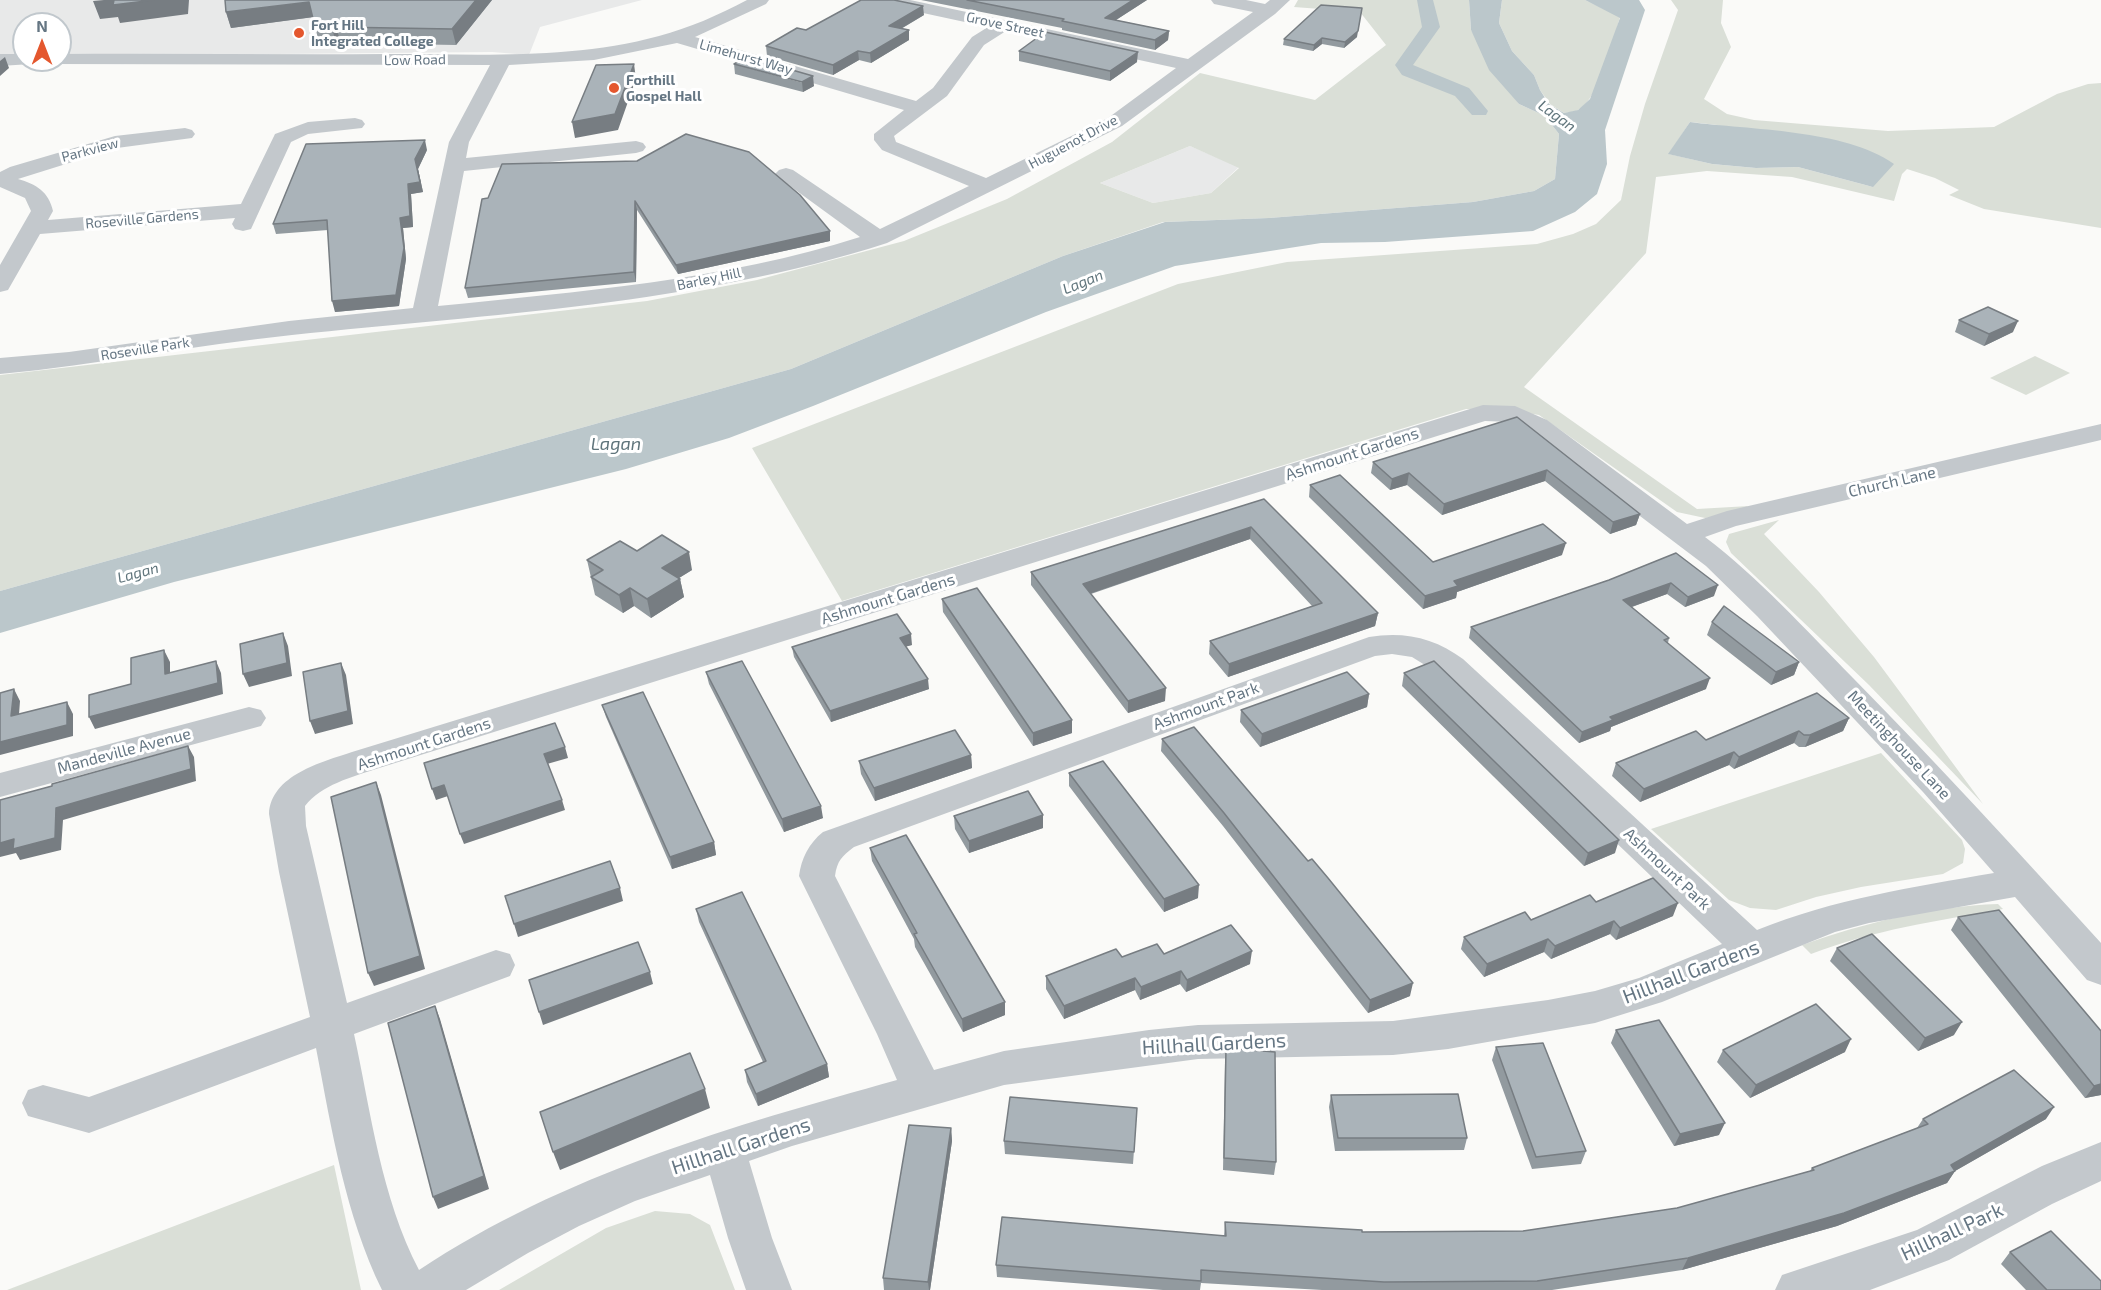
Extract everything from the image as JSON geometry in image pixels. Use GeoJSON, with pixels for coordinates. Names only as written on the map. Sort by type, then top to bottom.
{"type":"FeatureCollection","features":[{"type":"Feature","properties":{"kind":"street","name":"Low Road"},"geometry":{"type":"LineString","coordinates":[[72,60],[503,59],[614,51],[677,37],[760,0]]}},
{"type":"Feature","properties":{"kind":"street","name":"Grove Street"},"geometry":{"type":"LineString","coordinates":[[886,0],[1193,66]]}},
{"type":"Feature","properties":{"kind":"street"},"geometry":{"type":"LineString","coordinates":[[1220,0],[1275,5]]}},
{"type":"Feature","properties":{"kind":"street","name":"Huguenot Drive"},"geometry":{"type":"LineString","coordinates":[[879,238],[1115,122],[1275,5]]}},
{"type":"Feature","properties":{"kind":"street"},"geometry":{"type":"LineString","coordinates":[[987,186],[889,146],[884,140],[884,134],[940,92],[978,41],[1004,25]]}},
{"type":"Feature","properties":{"kind":"street","name":"Limehurst Way"},"geometry":{"type":"LineString","coordinates":[[677,37],[919,108]]}},
{"type":"Feature","properties":{"kind":"street"},"geometry":{"type":"LineString","coordinates":[[424,316],[459,142],[503,59]]}},
{"type":"Feature","properties":{"kind":"street","name":"Roseville Gardens"},"geometry":{"type":"LineString","coordinates":[[34,228],[246,217],[282,138],[291,132],[305,128],[355,124]]}},
{"type":"Feature","properties":{"kind":"street","name":"Parkview"},"geometry":{"type":"LineString","coordinates":[[0,180],[17,171],[115,142],[184,134]]}},
{"type":"Feature","properties":{"kind":"street"},"geometry":{"type":"LineString","coordinates":[[454,166],[636,147]]}},
{"type":"Feature","properties":{"kind":"street"},"geometry":{"type":"LineString","coordinates":[[786,174],[861,228],[879,238]]}},
{"type":"Feature","properties":{"kind":"street"},"geometry":{"type":"LineString","coordinates":[[0,180],[27,189],[36,195],[41,203],[42,211],[0,285]]}},
{"type":"Feature","properties":{"kind":"street","name":"Barley Hill"},"geometry":{"type":"LineString","coordinates":[[289,328],[424,316],[681,286],[848,249],[879,238]]}},
{"type":"Feature","properties":{"kind":"street","name":"Roseville Park"},"geometry":{"type":"LineString","coordinates":[[0,366],[69,360],[289,328]]}},
{"type":"Feature","properties":{"kind":"street","name":"Ashmount Gardens"},"geometry":{"type":"LineString","coordinates":[[406,1290],[387,1252],[357,1148],[332,1024],[297,871],[287,806],[294,794],[306,784],[329,774],[1483,413],[1505,412],[1526,418],[1683,535]]}},
{"type":"Feature","properties":{"kind":"street","name":"Church Lane"},"geometry":{"type":"LineString","coordinates":[[1683,535],[1727,520],[2101,432]]}},
{"type":"Feature","properties":{"kind":"street","name":"Meetinghouse Lane"},"geometry":{"type":"LineString","coordinates":[[1683,535],[1716,560],[1768,609],[1912,759],[2101,969]]}},
{"type":"Feature","properties":{"kind":"street","name":"Ashmount Park"},"geometry":{"type":"LineString","coordinates":[[922,1090],[897,1034],[817,876],[818,862],[825,848],[841,838],[1387,643],[1405,643],[1438,655],[1752,949]]}},
{"type":"Feature","properties":{"kind":"street","name":"Mandeville Avenue"},"geometry":{"type":"LineString","coordinates":[[0,785],[249,718]]}},
{"type":"Feature","properties":{"kind":"street","name":"Hillhall Gardens"},"geometry":{"type":"LineString","coordinates":[[428,1290],[472,1261],[563,1212],[624,1185],[922,1090],[1004,1068],[1198,1042],[1393,1038],[1505,1024],[1595,1007],[1648,992],[1797,930],[1869,909],[2023,882]]}},
{"type":"Feature","properties":{"kind":"street"},"geometry":{"type":"LineString","coordinates":[[43,1103],[89,1114],[496,965]]}},
{"type":"Feature","properties":{"kind":"street"},"geometry":{"type":"LineString","coordinates":[[725,1151],[750,1238],[769,1290]]}},
{"type":"Feature","properties":{"kind":"street","name":"Hillhall Park"},"geometry":{"type":"LineString","coordinates":[[1798,1290],[1852,1275],[1932,1245],[2046,1186],[2101,1161]]}},
{"type":"Feature","properties":{"kind":"shaded area","name":"Fort Hill Integrated College"},"geometry":{"type":"Polygon","coordinates":[[[0,0],[642,0],[540,27],[529,55],[492,52],[72,56],[72,12],[12,12],[12,57],[0,57],[0,0]]]}},
{"type":"Feature","properties":{"kind":"shaded area"},"geometry":{"type":"Polygon","coordinates":[[[1298,0],[1469,0],[1471,30],[1519,104],[1545,116],[1559,134],[1555,179],[1534,191],[1473,202],[1269,218],[1163,222],[1063,256],[791,369],[0,591],[0,375],[647,301],[757,280],[904,241],[1007,199],[1112,142],[1200,73],[1315,100],[1386,45],[1360,12],[1294,7],[1298,0]],[[1190,146],[1100,183],[1153,203],[1211,193],[1239,168],[1190,146]]]}},
{"type":"Feature","properties":{"kind":"shaded area"},"geometry":{"type":"Polygon","coordinates":[[[1502,0],[1585,0],[1620,17],[1599,82],[1586,104],[1578,110],[1564,113],[1550,104],[1540,90],[1534,75],[1512,51],[1499,23],[1502,0]]]}},
{"type":"Feature","properties":{"kind":"shaded area"},"geometry":{"type":"Polygon","coordinates":[[[1671,0],[1723,0],[1721,23],[1731,47],[1704,99],[1727,114],[1754,120],[1888,131],[1994,127],[2057,94],[2088,84],[2101,83],[2101,228],[1984,209],[1949,195],[1959,190],[1935,178],[1907,169],[1902,174],[1894,201],[1792,177],[1707,171],[1656,177],[1646,253],[1524,387],[1697,509],[1749,506],[1723,517],[1705,518],[1677,512],[1539,415],[1502,409],[1466,409],[842,601],[752,448],[1178,284],[1287,262],[1537,244],[1573,234],[1596,224],[1621,200],[1630,156],[1645,104],[1678,10],[1671,0]],[[1690,122],[1669,154],[1712,164],[1756,168],[1798,167],[1873,187],[1717,125],[1690,122]]]}},
{"type":"Feature","properties":{"kind":"shaded area"},"geometry":{"type":"Polygon","coordinates":[[[1190,146],[1239,167],[1211,193],[1153,203],[1100,183],[1190,146]]]}},
{"type":"Feature","properties":{"kind":"shaded area"},"geometry":{"type":"Polygon","coordinates":[[[2035,356],[2070,373],[2026,395],[1990,378],[2035,356]]]}},
{"type":"Feature","properties":{"kind":"shaded area"},"geometry":{"type":"Polygon","coordinates":[[[1779,520],[1764,534],[1819,592],[1874,657],[1983,804],[1869,685],[1731,553],[1726,542],[1729,534],[1779,520]]]}},
{"type":"Feature","properties":{"kind":"shaded area"},"geometry":{"type":"Polygon","coordinates":[[[1881,753],[1962,840],[1965,849],[1963,863],[1943,874],[1861,887],[1816,897],[1776,910],[1750,908],[1729,900],[1651,829],[1881,753]]]}},
{"type":"Feature","properties":{"kind":"shaded area"},"geometry":{"type":"Polygon","coordinates":[[[1998,904],[2003,909],[1882,932],[1811,954],[1802,945],[1898,917],[1948,908],[1998,904]]]}},
{"type":"Feature","properties":{"kind":"shaded area"},"geometry":{"type":"Polygon","coordinates":[[[334,1165],[361,1290],[7,1290],[334,1165]]]}},
{"type":"Feature","properties":{"kind":"shaded area"},"geometry":{"type":"Polygon","coordinates":[[[655,1211],[690,1214],[710,1225],[735,1290],[499,1290],[606,1228],[655,1211]]]}},
{"type":"Feature","properties":{"kind":"water","name":"Lagan"},"geometry":{"type":"Polygon","coordinates":[[[1469,0],[1502,0],[1499,23],[1512,51],[1534,75],[1549,104],[1564,113],[1578,110],[1590,99],[1620,18],[1585,0],[1639,0],[1645,10],[1605,130],[1607,164],[1597,194],[1575,212],[1533,231],[1385,242],[1321,243],[1175,266],[1046,312],[729,438],[626,469],[174,582],[0,633],[0,591],[791,369],[1063,256],[1165,222],[1269,218],[1473,202],[1534,191],[1555,179],[1559,134],[1545,116],[1519,104],[1489,70],[1471,30],[1469,0]]]}},
{"type":"Feature","properties":{"kind":"water"},"geometry":{"type":"Polygon","coordinates":[[[1690,122],[1823,137],[1874,152],[1894,164],[1873,187],[1798,167],[1756,168],[1712,164],[1668,154],[1690,122]]]}},
{"type":"Feature","properties":{"kind":"building"},"geometry":{"type":"Polygon","coordinates":[[[114,0],[154,0],[113,5],[114,0]]]}},
{"type":"Feature","properties":{"kind":"building"},"geometry":{"type":"Polygon","coordinates":[[[225,0],[476,0],[452,29],[336,27],[332,29],[315,27],[309,2],[226,12],[225,0]]]}},
{"type":"Feature","properties":{"kind":"building"},"geometry":{"type":"Polygon","coordinates":[[[861,0],[894,0],[923,6],[889,26],[909,30],[870,53],[858,51],[833,65],[766,46],[797,28],[806,30],[861,0]]]}},
{"type":"Feature","properties":{"kind":"building"},"geometry":{"type":"Polygon","coordinates":[[[967,0],[1133,0],[1105,18],[1169,31],[1155,40],[967,0]]]}},
{"type":"Feature","properties":{"kind":"building"},"geometry":{"type":"Polygon","coordinates":[[[1321,5],[1362,8],[1358,31],[1345,42],[1322,38],[1314,45],[1284,39],[1321,5]]]}},
{"type":"Feature","properties":{"kind":"building"},"geometry":{"type":"Polygon","coordinates":[[[1045,32],[1138,52],[1110,71],[1019,51],[1045,32]]]}},
{"type":"Feature","properties":{"kind":"building"},"geometry":{"type":"Polygon","coordinates":[[[747,57],[813,76],[802,82],[734,64],[747,57]]]}},
{"type":"Feature","properties":{"kind":"building"},"geometry":{"type":"Polygon","coordinates":[[[634,64],[615,114],[572,122],[596,65],[634,64]]]}},
{"type":"Feature","properties":{"kind":"building"},"geometry":{"type":"Polygon","coordinates":[[[686,134],[749,152],[800,195],[830,231],[676,265],[635,201],[634,272],[465,288],[482,199],[488,198],[502,164],[637,161],[686,134]]]}},
{"type":"Feature","properties":{"kind":"building"},"geometry":{"type":"Polygon","coordinates":[[[425,140],[415,159],[420,182],[408,184],[410,216],[400,218],[404,248],[396,295],[332,301],[327,220],[273,224],[306,144],[425,140]]]}},
{"type":"Feature","properties":{"kind":"building"},"geometry":{"type":"Polygon","coordinates":[[[1988,307],[2018,321],[1989,334],[1959,320],[1988,307]]]}},
{"type":"Feature","properties":{"kind":"building"},"geometry":{"type":"Polygon","coordinates":[[[1517,417],[1640,514],[1613,522],[1547,470],[1444,504],[1409,473],[1392,479],[1373,462],[1517,417]]]}},
{"type":"Feature","properties":{"kind":"building"},"geometry":{"type":"Polygon","coordinates":[[[1340,475],[1433,562],[1543,524],[1566,543],[1454,581],[1458,586],[1425,596],[1310,485],[1340,475]]]}},
{"type":"Feature","properties":{"kind":"building"},"geometry":{"type":"Polygon","coordinates":[[[1264,499],[1378,613],[1229,664],[1210,641],[1322,603],[1251,527],[1083,584],[1166,688],[1128,701],[1031,572],[1264,499]]]}},
{"type":"Feature","properties":{"kind":"building"},"geometry":{"type":"Polygon","coordinates":[[[662,535],[689,552],[662,568],[680,579],[647,599],[630,588],[619,595],[591,577],[603,570],[587,560],[620,541],[637,551],[662,535]]]}},
{"type":"Feature","properties":{"kind":"building"},"geometry":{"type":"Polygon","coordinates":[[[1676,553],[1718,585],[1688,597],[1671,583],[1623,600],[1669,638],[1664,640],[1710,678],[1610,717],[1613,720],[1582,732],[1471,627],[1609,580],[1676,553]]]}},
{"type":"Feature","properties":{"kind":"building"},"geometry":{"type":"Polygon","coordinates":[[[977,588],[1072,720],[1033,733],[942,599],[977,588]]]}},
{"type":"Feature","properties":{"kind":"building"},"geometry":{"type":"Polygon","coordinates":[[[1724,606],[1799,662],[1776,672],[1712,622],[1724,606]]]}},
{"type":"Feature","properties":{"kind":"building"},"geometry":{"type":"Polygon","coordinates":[[[897,614],[911,634],[900,638],[928,679],[830,711],[792,647],[897,614]]]}},
{"type":"Feature","properties":{"kind":"building"},"geometry":{"type":"Polygon","coordinates":[[[283,633],[287,663],[243,674],[240,644],[283,633]]]}},
{"type":"Feature","properties":{"kind":"building"},"geometry":{"type":"Polygon","coordinates":[[[164,650],[165,674],[216,661],[218,683],[89,717],[89,695],[131,684],[131,658],[164,650]]]}},
{"type":"Feature","properties":{"kind":"building"},"geometry":{"type":"Polygon","coordinates":[[[742,661],[821,806],[782,819],[706,672],[742,661]]]}},
{"type":"Feature","properties":{"kind":"building"},"geometry":{"type":"Polygon","coordinates":[[[1434,661],[1619,840],[1588,853],[1404,673],[1434,661]]]}},
{"type":"Feature","properties":{"kind":"building"},"geometry":{"type":"Polygon","coordinates":[[[341,663],[348,711],[310,721],[303,672],[341,663]]]}},
{"type":"Feature","properties":{"kind":"building"},"geometry":{"type":"Polygon","coordinates":[[[1347,672],[1369,694],[1262,734],[1241,710],[1347,672]]]}},
{"type":"Feature","properties":{"kind":"building"},"geometry":{"type":"Polygon","coordinates":[[[14,689],[11,716],[67,702],[67,725],[0,742],[0,693],[14,689]]]}},
{"type":"Feature","properties":{"kind":"building"},"geometry":{"type":"Polygon","coordinates":[[[643,692],[714,842],[670,857],[602,705],[643,692]]]}},
{"type":"Feature","properties":{"kind":"building"},"geometry":{"type":"Polygon","coordinates":[[[1817,693],[1849,718],[1810,735],[1804,735],[1799,731],[1739,757],[1734,752],[1644,789],[1616,763],[1696,731],[1706,740],[1817,693]]]}},
{"type":"Feature","properties":{"kind":"building"},"geometry":{"type":"Polygon","coordinates":[[[555,723],[565,747],[544,754],[562,800],[460,834],[444,785],[432,789],[424,763],[555,723]]]}},
{"type":"Feature","properties":{"kind":"building"},"geometry":{"type":"Polygon","coordinates":[[[1194,727],[1308,861],[1312,859],[1413,983],[1370,1000],[1224,813],[1162,739],[1194,727]]]}},
{"type":"Feature","properties":{"kind":"building"},"geometry":{"type":"Polygon","coordinates":[[[955,730],[971,755],[874,788],[859,761],[955,730]]]}},
{"type":"Feature","properties":{"kind":"building"},"geometry":{"type":"Polygon","coordinates":[[[188,746],[191,769],[56,808],[55,838],[13,849],[14,839],[0,843],[0,800],[188,746]]]}},
{"type":"Feature","properties":{"kind":"building"},"geometry":{"type":"Polygon","coordinates":[[[1103,761],[1199,885],[1164,899],[1069,773],[1103,761]]]}},
{"type":"Feature","properties":{"kind":"building"},"geometry":{"type":"Polygon","coordinates":[[[376,782],[420,956],[368,973],[331,797],[376,782]]]}},
{"type":"Feature","properties":{"kind":"building"},"geometry":{"type":"Polygon","coordinates":[[[1028,791],[1043,815],[969,841],[954,816],[1028,791]]]}},
{"type":"Feature","properties":{"kind":"building"},"geometry":{"type":"Polygon","coordinates":[[[906,835],[1005,1002],[962,1019],[914,934],[917,933],[870,848],[906,835]]]}},
{"type":"Feature","properties":{"kind":"building"},"geometry":{"type":"Polygon","coordinates":[[[610,861],[620,888],[514,924],[505,896],[610,861]]]}},
{"type":"Feature","properties":{"kind":"building"},"geometry":{"type":"Polygon","coordinates":[[[1653,878],[1678,903],[1620,928],[1614,921],[1555,946],[1548,939],[1487,964],[1464,937],[1525,912],[1531,920],[1590,895],[1596,902],[1653,878]]]}},
{"type":"Feature","properties":{"kind":"building"},"geometry":{"type":"Polygon","coordinates":[[[742,892],[827,1064],[756,1094],[745,1070],[766,1061],[696,909],[742,892]]]}},
{"type":"Feature","properties":{"kind":"building"},"geometry":{"type":"Polygon","coordinates":[[[1999,910],[2101,1031],[2101,1084],[2094,1086],[1958,917],[1999,910]]]}},
{"type":"Feature","properties":{"kind":"building"},"geometry":{"type":"Polygon","coordinates":[[[1231,925],[1252,951],[1187,980],[1181,971],[1141,987],[1135,978],[1064,1006],[1046,976],[1116,949],[1122,957],[1157,944],[1164,954],[1231,925]]]}},
{"type":"Feature","properties":{"kind":"building"},"geometry":{"type":"Polygon","coordinates":[[[1872,934],[1962,1022],[1925,1038],[1837,948],[1872,934]]]}},
{"type":"Feature","properties":{"kind":"building"},"geometry":{"type":"Polygon","coordinates":[[[638,942],[650,972],[539,1012],[529,980],[638,942]]]}},
{"type":"Feature","properties":{"kind":"building"},"geometry":{"type":"Polygon","coordinates":[[[1816,1004],[1851,1039],[1756,1085],[1723,1050],[1816,1004]]]}},
{"type":"Feature","properties":{"kind":"building"},"geometry":{"type":"Polygon","coordinates":[[[435,1006],[484,1176],[433,1197],[388,1023],[435,1006]]]}},
{"type":"Feature","properties":{"kind":"building"},"geometry":{"type":"Polygon","coordinates":[[[1659,1020],[1725,1123],[1680,1134],[1616,1030],[1659,1020]]]}},
{"type":"Feature","properties":{"kind":"building"},"geometry":{"type":"Polygon","coordinates":[[[1543,1043],[1586,1151],[1536,1157],[1496,1047],[1543,1043]]]}},
{"type":"Feature","properties":{"kind":"building"},"geometry":{"type":"Polygon","coordinates":[[[1226,1048],[1275,1052],[1276,1162],[1224,1158],[1226,1048]]]}},
{"type":"Feature","properties":{"kind":"building"},"geometry":{"type":"Polygon","coordinates":[[[690,1053],[705,1089],[553,1152],[540,1112],[690,1053]]]}},
{"type":"Feature","properties":{"kind":"building"},"geometry":{"type":"Polygon","coordinates":[[[2014,1070],[2054,1107],[1951,1165],[1955,1171],[1844,1213],[1688,1258],[1537,1281],[1384,1282],[1201,1270],[1201,1281],[996,1265],[1002,1217],[1226,1236],[1225,1222],[1362,1230],[1362,1232],[1523,1231],[1677,1208],[1814,1170],[1812,1168],[1928,1124],[1923,1119],[2014,1070]]]}},
{"type":"Feature","properties":{"kind":"building"},"geometry":{"type":"Polygon","coordinates":[[[1458,1094],[1467,1138],[1338,1138],[1331,1095],[1458,1094]]]}},
{"type":"Feature","properties":{"kind":"building"},"geometry":{"type":"Polygon","coordinates":[[[1010,1097],[1137,1108],[1134,1152],[1004,1141],[1010,1097]]]}},
{"type":"Feature","properties":{"kind":"building"},"geometry":{"type":"Polygon","coordinates":[[[909,1125],[951,1128],[928,1282],[883,1278],[909,1125]]]}},
{"type":"Feature","properties":{"kind":"building"},"geometry":{"type":"Polygon","coordinates":[[[2051,1231],[2101,1281],[2101,1290],[2047,1290],[2010,1252],[2051,1231]]]}},
{"type":"Feature","properties":{"kind":"waterway"},"geometry":{"type":"LineString","coordinates":[[1425,0],[1431,27],[1404,65],[1408,71],[1462,92],[1479,111]]}},
{"type":"Feature","properties":{"kind":"place","name":"Fort Hill Integrated College"},"geometry":{"type":"Point","coordinates":[299,33]}},
{"type":"Feature","properties":{"kind":"place","name":"Forthill Gospel Hall"},"geometry":{"type":"Point","coordinates":[614,88]}}]}
